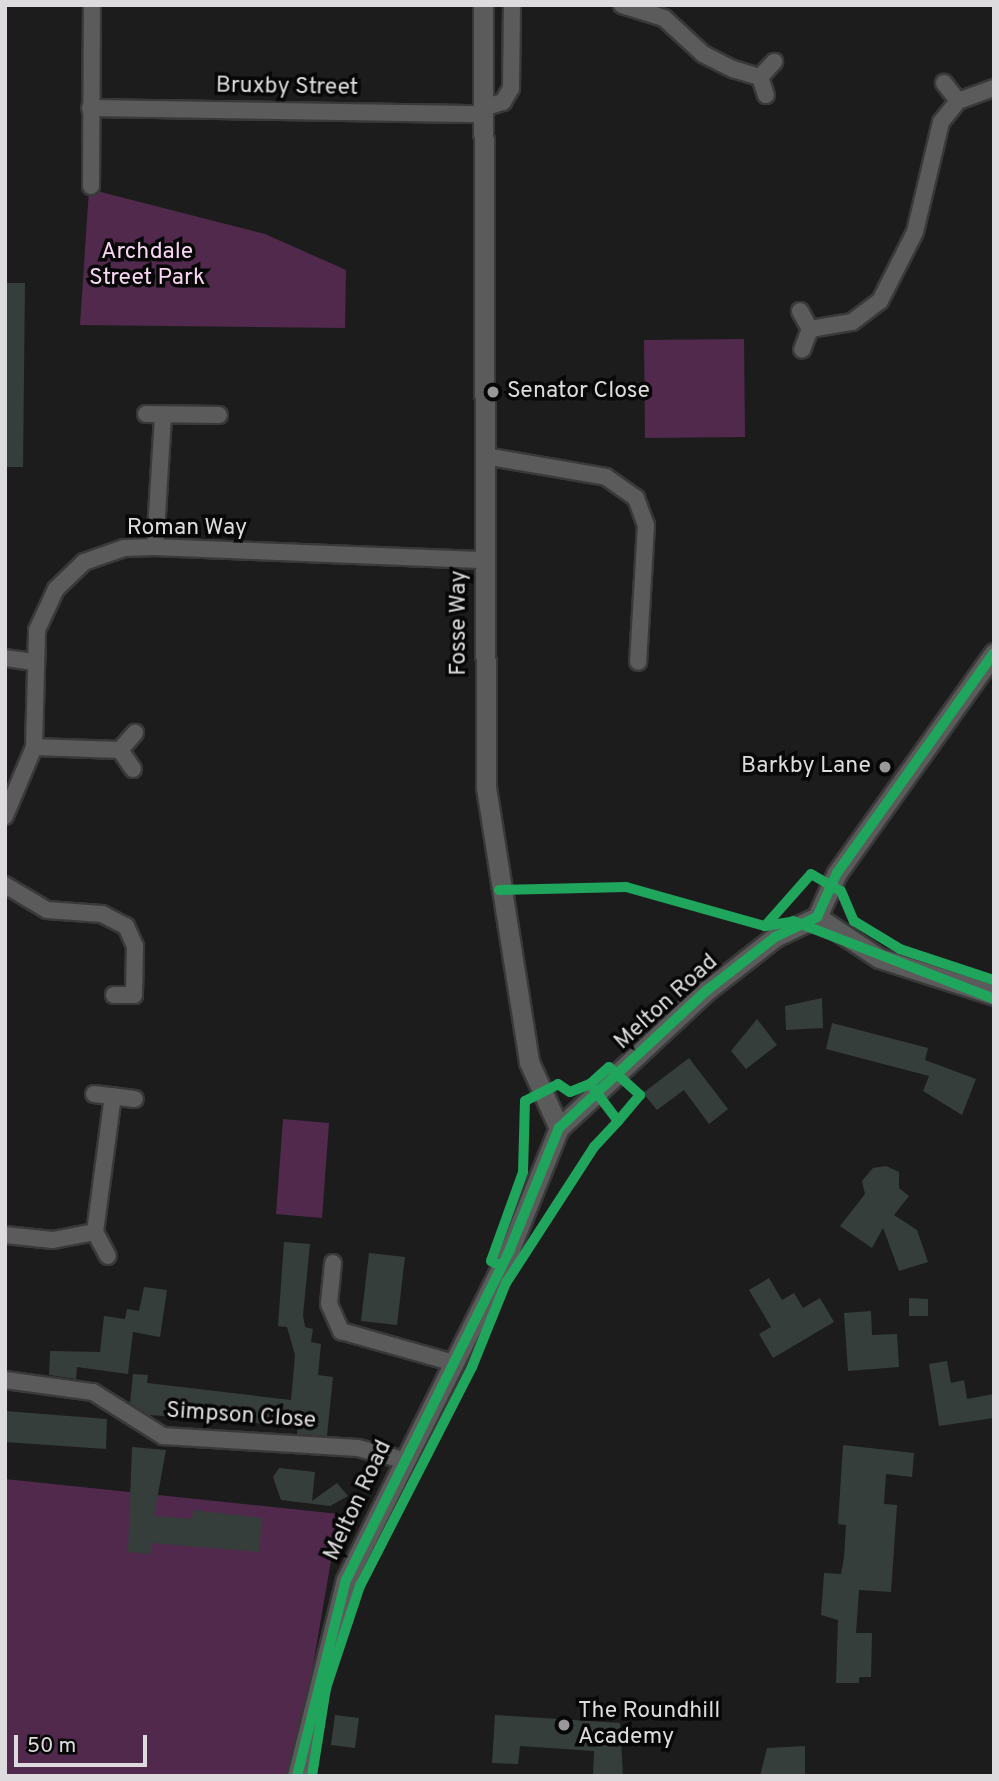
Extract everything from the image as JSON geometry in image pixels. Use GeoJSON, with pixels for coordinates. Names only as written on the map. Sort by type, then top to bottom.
{"type":"FeatureCollection","features":[{"type":"Feature","properties":{"kind":"street"},"geometry":{"type":"LineString","coordinates":[[91,186],[92,5]]}},
{"type":"Feature","properties":{"kind":"street","name":"Fosse Way"},"geometry":{"type":"LineString","coordinates":[[483,5],[486,787],[529,1062],[559,1128]]}},
{"type":"Feature","properties":{"kind":"street"},"geometry":{"type":"LineString","coordinates":[[483,111],[503,102],[512,88],[512,5]]}},
{"type":"Feature","properties":{"kind":"street"},"geometry":{"type":"LineString","coordinates":[[622,5],[664,18],[703,54],[760,77],[766,95]]}},
{"type":"Feature","properties":{"kind":"street"},"geometry":{"type":"LineString","coordinates":[[760,77],[774,62]]}},
{"type":"Feature","properties":{"kind":"street"},"geometry":{"type":"LineString","coordinates":[[944,83],[958,101]]}},
{"type":"Feature","properties":{"kind":"street"},"geometry":{"type":"LineString","coordinates":[[810,329],[836,327],[867,314],[892,283],[915,232],[940,122],[958,101],[994,88]]}},
{"type":"Feature","properties":{"kind":"street","name":"Bruxby Street"},"geometry":{"type":"LineString","coordinates":[[90,108],[483,111]]}},
{"type":"Feature","properties":{"kind":"street"},"geometry":{"type":"LineString","coordinates":[[800,311],[810,329],[802,350]]}},
{"type":"Feature","properties":{"kind":"street"},"geometry":{"type":"LineString","coordinates":[[146,414],[219,415]]}},
{"type":"Feature","properties":{"kind":"street"},"geometry":{"type":"LineString","coordinates":[[155,547],[163,415]]}},
{"type":"Feature","properties":{"kind":"street"},"geometry":{"type":"LineString","coordinates":[[485,456],[606,477],[636,498],[646,525],[638,662]]}},
{"type":"Feature","properties":{"kind":"street","name":"Roman Way"},"geometry":{"type":"LineString","coordinates":[[7,810],[34,747],[35,662],[45,606],[76,568],[124,548],[155,547],[484,560]]}},
{"type":"Feature","properties":{"kind":"street"},"geometry":{"type":"LineString","coordinates":[[994,653],[836,873],[817,917],[879,958],[994,995]]}},
{"type":"Feature","properties":{"kind":"street"},"geometry":{"type":"LineString","coordinates":[[5,658],[35,662]]}},
{"type":"Feature","properties":{"kind":"street"},"geometry":{"type":"LineString","coordinates":[[120,750],[135,733]]}},
{"type":"Feature","properties":{"kind":"street"},"geometry":{"type":"LineString","coordinates":[[34,747],[120,750]]}},
{"type":"Feature","properties":{"kind":"street"},"geometry":{"type":"LineString","coordinates":[[120,750],[133,769]]}},
{"type":"Feature","properties":{"kind":"street"},"geometry":{"type":"LineString","coordinates":[[5,885],[47,910],[102,914],[126,926],[135,946],[134,995],[114,995]]}},
{"type":"Feature","properties":{"kind":"street","name":"Melton Road"},"geometry":{"type":"LineString","coordinates":[[297,1776],[338,1603],[403,1460],[454,1363],[559,1128],[706,991],[775,937],[817,917]]}},
{"type":"Feature","properties":{"kind":"street"},"geometry":{"type":"LineString","coordinates":[[94,1094],[135,1099]]}},
{"type":"Feature","properties":{"kind":"street"},"geometry":{"type":"LineString","coordinates":[[108,1256],[95,1232],[113,1096]]}},
{"type":"Feature","properties":{"kind":"street"},"geometry":{"type":"LineString","coordinates":[[5,1235],[53,1240],[95,1232]]}},
{"type":"Feature","properties":{"kind":"street"},"geometry":{"type":"LineString","coordinates":[[333,1263],[329,1304],[341,1331],[454,1363]]}},
{"type":"Feature","properties":{"kind":"street","name":"Simpson Close"},"geometry":{"type":"LineString","coordinates":[[5,1380],[93,1392],[163,1436],[340,1446],[403,1460]]}},
{"type":"Feature","properties":{"kind":"green space","name":"Archdale Street Park"},"geometry":{"type":"Polygon","coordinates":[[[89,189],[265,234],[346,270],[345,328],[80,325],[89,189]]]}},
{"type":"Feature","properties":{"kind":"green space"},"geometry":{"type":"Polygon","coordinates":[[[744,339],[745,437],[645,438],[644,340],[744,339]]]}},
{"type":"Feature","properties":{"kind":"green space"},"geometry":{"type":"Polygon","coordinates":[[[283,1119],[329,1123],[322,1218],[276,1214],[283,1119]]]}},
{"type":"Feature","properties":{"kind":"green space"},"geometry":{"type":"Polygon","coordinates":[[[5,1479],[339,1514],[294,1776],[5,1776],[5,1479]]]}},
{"type":"Feature","properties":{"kind":"building"},"geometry":{"type":"Polygon","coordinates":[[[5,283],[25,283],[23,467],[5,467],[5,283]]]}},
{"type":"Feature","properties":{"kind":"building"},"geometry":{"type":"Polygon","coordinates":[[[822,998],[823,1028],[786,1030],[785,1006],[822,998]]]}},
{"type":"Feature","properties":{"kind":"building"},"geometry":{"type":"Polygon","coordinates":[[[757,1019],[777,1045],[746,1069],[731,1051],[757,1019]]]}},
{"type":"Feature","properties":{"kind":"building"},"geometry":{"type":"Polygon","coordinates":[[[832,1023],[928,1048],[925,1060],[976,1079],[962,1115],[923,1091],[929,1076],[826,1049],[832,1023]]]}},
{"type":"Feature","properties":{"kind":"building"},"geometry":{"type":"Polygon","coordinates":[[[689,1058],[728,1109],[709,1124],[684,1090],[657,1110],[643,1093],[689,1058]]]}},
{"type":"Feature","properties":{"kind":"building"},"geometry":{"type":"Polygon","coordinates":[[[886,1166],[899,1172],[899,1188],[909,1196],[894,1215],[917,1230],[928,1262],[899,1271],[883,1228],[872,1248],[840,1226],[865,1194],[862,1181],[873,1168],[886,1166]]]}},
{"type":"Feature","properties":{"kind":"building"},"geometry":{"type":"Polygon","coordinates":[[[284,1242],[310,1244],[303,1315],[305,1327],[313,1329],[311,1342],[321,1344],[318,1375],[333,1377],[327,1436],[297,1434],[298,1420],[268,1417],[268,1424],[149,1415],[130,1403],[133,1374],[148,1375],[147,1383],[291,1400],[295,1355],[287,1327],[278,1326],[284,1242]]]}},
{"type":"Feature","properties":{"kind":"building"},"geometry":{"type":"Polygon","coordinates":[[[369,1253],[405,1257],[397,1325],[361,1321],[369,1253]]]}},
{"type":"Feature","properties":{"kind":"building"},"geometry":{"type":"Polygon","coordinates":[[[769,1278],[782,1300],[794,1293],[803,1308],[820,1298],[834,1322],[773,1358],[759,1334],[771,1327],[749,1290],[769,1278]]]}},
{"type":"Feature","properties":{"kind":"building"},"geometry":{"type":"Polygon","coordinates":[[[144,1287],[167,1290],[160,1337],[133,1332],[128,1374],[77,1367],[76,1379],[49,1375],[50,1351],[100,1352],[104,1316],[125,1319],[127,1309],[139,1311],[144,1287]]]}},
{"type":"Feature","properties":{"kind":"building"},"geometry":{"type":"Polygon","coordinates":[[[909,1298],[928,1299],[928,1316],[909,1316],[909,1298]]]}},
{"type":"Feature","properties":{"kind":"building"},"geometry":{"type":"Polygon","coordinates":[[[871,1311],[872,1335],[897,1334],[899,1367],[848,1371],[844,1313],[871,1311]]]}},
{"type":"Feature","properties":{"kind":"building"},"geometry":{"type":"Polygon","coordinates":[[[947,1361],[951,1383],[964,1380],[967,1399],[994,1394],[994,1418],[939,1426],[929,1364],[947,1361]]]}},
{"type":"Feature","properties":{"kind":"building"},"geometry":{"type":"Polygon","coordinates":[[[5,1411],[107,1419],[106,1449],[5,1442],[5,1411]]]}},
{"type":"Feature","properties":{"kind":"building"},"geometry":{"type":"Polygon","coordinates":[[[843,1445],[914,1453],[912,1477],[886,1474],[884,1504],[897,1505],[891,1592],[859,1590],[856,1633],[872,1633],[871,1677],[859,1677],[859,1683],[836,1683],[838,1620],[821,1615],[824,1573],[841,1574],[844,1557],[846,1525],[838,1524],[843,1445]]]}},
{"type":"Feature","properties":{"kind":"building"},"geometry":{"type":"Polygon","coordinates":[[[132,1447],[166,1450],[154,1516],[192,1519],[193,1510],[262,1518],[259,1552],[152,1543],[151,1554],[128,1552],[132,1447]]]}},
{"type":"Feature","properties":{"kind":"building"},"geometry":{"type":"Polygon","coordinates":[[[279,1468],[315,1472],[312,1501],[337,1483],[348,1496],[330,1506],[281,1500],[273,1477],[279,1468]]]}},
{"type":"Feature","properties":{"kind":"building"},"geometry":{"type":"Polygon","coordinates":[[[335,1715],[359,1718],[355,1748],[331,1745],[335,1715]]]}},
{"type":"Feature","properties":{"kind":"building"},"geometry":{"type":"Polygon","coordinates":[[[495,1715],[620,1723],[623,1776],[593,1776],[594,1751],[520,1746],[518,1764],[492,1763],[495,1715]]]}},
{"type":"Feature","properties":{"kind":"building"},"geometry":{"type":"Polygon","coordinates":[[[805,1746],[805,1776],[760,1776],[767,1748],[805,1746]]]}},
{"type":"Feature","properties":{"kind":"cycle path"},"geometry":{"type":"LineString","coordinates":[[297,1776],[346,1580],[510,1249],[559,1128],[706,991],[775,937],[817,917],[837,873],[994,653]]}},
{"type":"Feature","properties":{"kind":"cycle path"},"geometry":{"type":"LineString","coordinates":[[765,926],[811,874],[841,891],[854,921],[900,949],[994,980]]}},
{"type":"Feature","properties":{"kind":"cycle path"},"geometry":{"type":"LineString","coordinates":[[499,890],[626,887],[765,926],[791,922]]}},
{"type":"Feature","properties":{"kind":"cycle path"},"geometry":{"type":"LineString","coordinates":[[793,921],[994,999]]}},
{"type":"Feature","properties":{"kind":"cycle path"},"geometry":{"type":"LineString","coordinates":[[312,1776],[326,1688],[360,1586],[472,1367],[506,1283],[594,1147],[618,1121],[590,1084],[609,1067],[640,1095],[618,1121]]}},
{"type":"Feature","properties":{"kind":"cycle path"},"geometry":{"type":"LineString","coordinates":[[501,1266],[491,1261],[523,1172],[525,1101],[558,1084],[570,1092],[590,1084]]}},
{"type":"Feature","properties":{"kind":"place","name":"Senator Close"},"geometry":{"type":"Point","coordinates":[493,392]}},
{"type":"Feature","properties":{"kind":"place","name":"Barkby Lane"},"geometry":{"type":"Point","coordinates":[885,767]}},
{"type":"Feature","properties":{"kind":"place","name":"The Roundhill Academy"},"geometry":{"type":"Point","coordinates":[564,1725]}}]}
